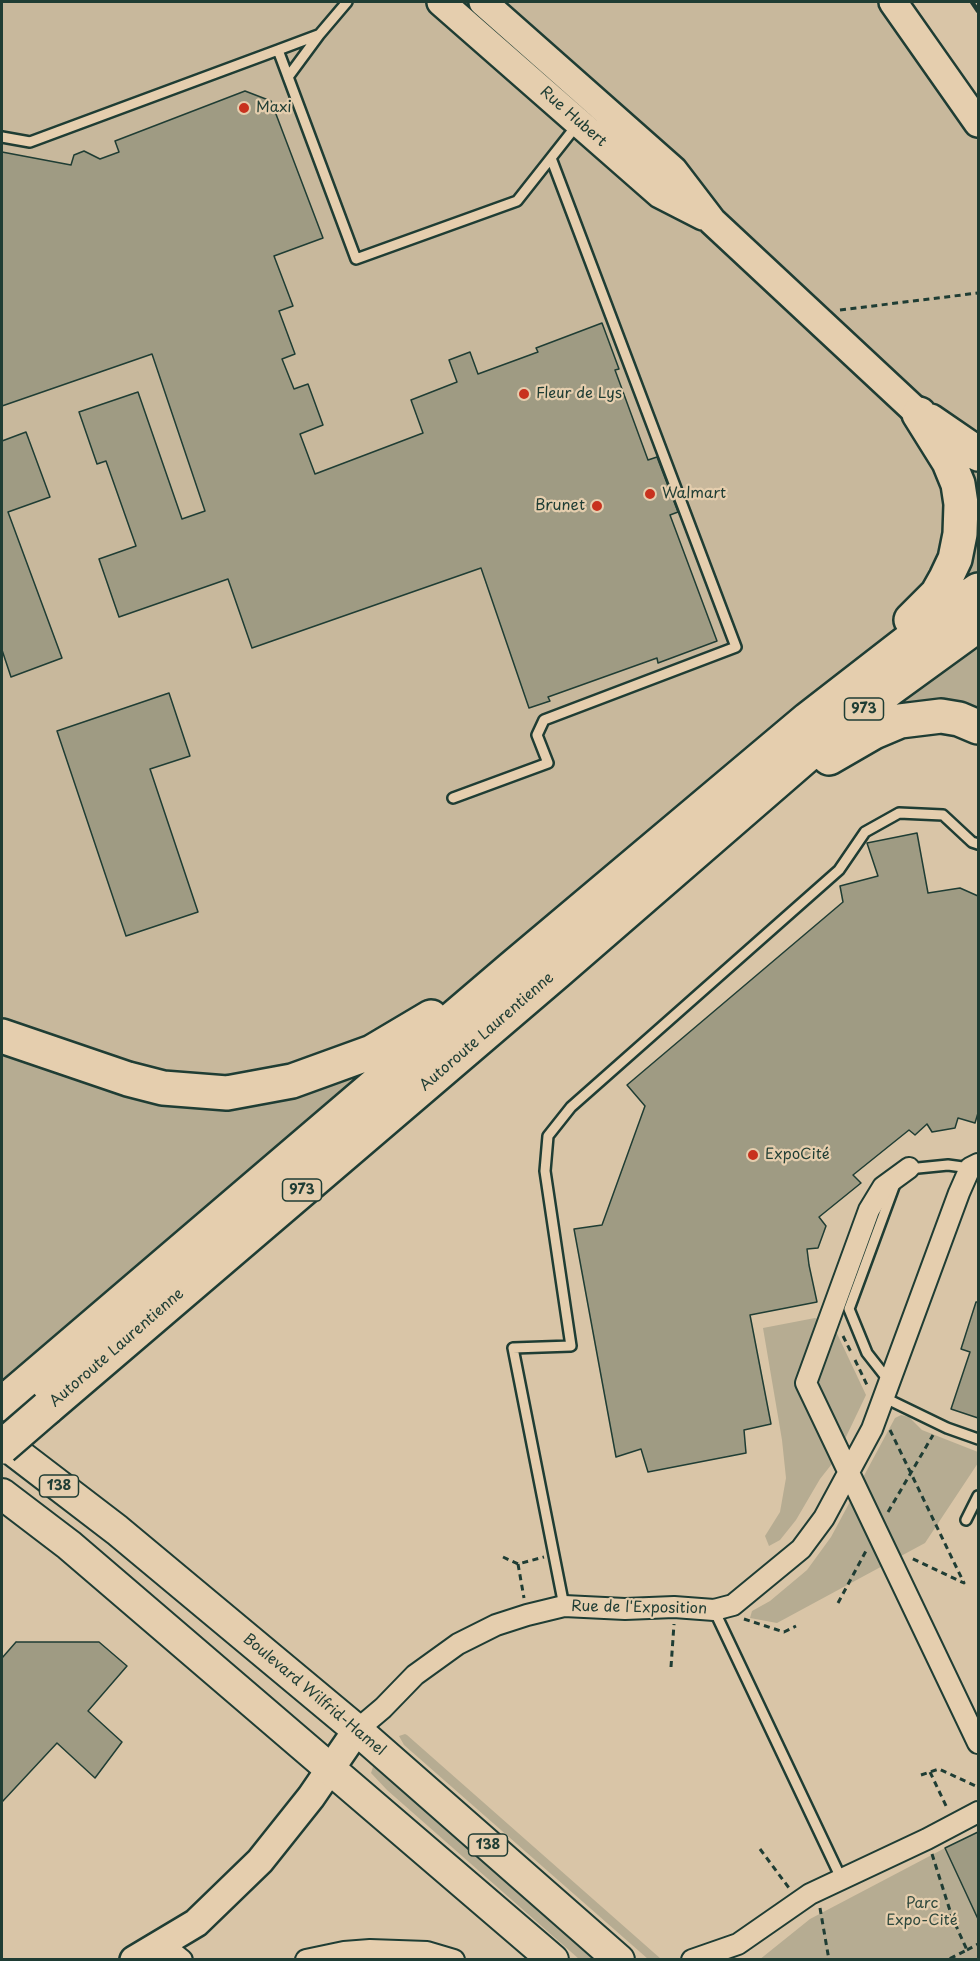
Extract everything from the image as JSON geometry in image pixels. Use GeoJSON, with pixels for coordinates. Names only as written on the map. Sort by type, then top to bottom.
{"type":"FeatureCollection","features":[{"type":"Feature","properties":{"kind":"highway"},"geometry":{"type":"LineString","coordinates":[[919,414],[978,454]]}},
{"type":"Feature","properties":{"kind":"highway"},"geometry":{"type":"LineString","coordinates":[[866,673],[885,643],[937,594],[955,558],[960,534],[961,504],[958,484],[949,462],[919,414]]}},
{"type":"Feature","properties":{"kind":"highway","name":"Autoroute Laurentienne"},"geometry":{"type":"LineString","coordinates":[[11,1396],[512,968],[808,719],[942,615],[978,590]]}},
{"type":"Feature","properties":{"kind":"highway","name":"Autoroute Laurentienne"},"geometry":{"type":"LineString","coordinates":[[2,1447],[828,737],[978,625]]}},
{"type":"Feature","properties":{"kind":"highway"},"geometry":{"type":"LineString","coordinates":[[755,800],[874,732],[900,721],[942,716],[959,719],[978,727]]}},
{"type":"Feature","properties":{"kind":"highway"},"geometry":{"type":"LineString","coordinates":[[2,1036],[128,1079],[163,1088],[227,1093],[292,1081],[372,1052],[512,968]]}},
{"type":"Feature","properties":{"kind":"main road","name":"Boulevard Wilfrid-Hamel"},"geometry":{"type":"LineString","coordinates":[[2,1442],[117,1530],[357,1730],[619,1959]]}},
{"type":"Feature","properties":{"kind":"main road","name":"138"},"geometry":{"type":"LineString","coordinates":[[2,1494],[69,1545],[553,1959]]}},
{"type":"Feature","properties":{"kind":"street","name":"Rue Hubert"},"geometry":{"type":"LineString","coordinates":[[441,2],[587,112],[673,170],[712,221],[919,414]]}},
{"type":"Feature","properties":{"kind":"street","name":"Rue Hubert"},"geometry":{"type":"LineString","coordinates":[[483,2],[587,112]]}},
{"type":"Feature","properties":{"kind":"street"},"geometry":{"type":"LineString","coordinates":[[893,2],[978,123]]}},
{"type":"Feature","properties":{"kind":"street","name":"Rue de l'Exposition"},"geometry":{"type":"LineString","coordinates":[[357,1730],[384,1708],[415,1675],[458,1644],[496,1625],[564,1606],[625,1610],[674,1607],[714,1610],[733,1605],[801,1549],[824,1518],[872,1429],[974,1166]]}},
{"type":"Feature","properties":{"kind":"street"},"geometry":{"type":"LineString","coordinates":[[909,1168],[883,1187],[869,1210],[806,1383],[978,1743]]}},
{"type":"Feature","properties":{"kind":"street"},"geometry":{"type":"LineString","coordinates":[[134,1959],[172,1952],[196,1923],[260,1861],[311,1797],[357,1730]]}},
{"type":"Feature","properties":{"kind":"street"},"geometry":{"type":"LineString","coordinates":[[692,1959],[738,1944],[804,1898],[978,1812]]}},
{"type":"Feature","properties":{"kind":"street"},"geometry":{"type":"LineString","coordinates":[[306,1959],[370,1950],[427,1952],[454,1959]]}},
{"type":"Feature","properties":{"kind":"lane"},"geometry":{"type":"LineString","coordinates":[[288,77],[347,2]]}},
{"type":"Feature","properties":{"kind":"lane"},"geometry":{"type":"LineString","coordinates":[[2,137],[30,142],[320,35]]}},
{"type":"Feature","properties":{"kind":"lane"},"geometry":{"type":"LineString","coordinates":[[278,50],[356,259],[517,201],[587,112]]}},
{"type":"Feature","properties":{"kind":"lane"},"geometry":{"type":"LineString","coordinates":[[453,798],[548,763],[537,735],[544,720],[736,647],[551,158]]}},
{"type":"Feature","properties":{"kind":"lane"},"geometry":{"type":"LineString","coordinates":[[564,1606],[513,1348],[571,1346],[545,1171],[548,1136],[571,1107],[839,870],[865,832],[900,813],[943,815],[972,842],[978,844]]}},
{"type":"Feature","properties":{"kind":"lane"},"geometry":{"type":"LineString","coordinates":[[974,1166],[909,1168],[895,1184],[849,1309],[884,1396],[946,1428],[978,1439]]}},
{"type":"Feature","properties":{"kind":"lane"},"geometry":{"type":"LineString","coordinates":[[966,1520],[978,1496]]}},
{"type":"Feature","properties":{"kind":"lane"},"geometry":{"type":"LineString","coordinates":[[714,1610],[841,1878]]}},
{"type":"Feature","properties":{"kind":"path"},"geometry":{"type":"LineString","coordinates":[[810,314],[978,293]]}},
{"type":"Feature","properties":{"kind":"path"},"geometry":{"type":"LineString","coordinates":[[832,1314],[884,1396],[964,1583],[882,1545]]}},
{"type":"Feature","properties":{"kind":"path"},"geometry":{"type":"LineString","coordinates":[[503,1557],[518,1564],[554,1555]]}},
{"type":"Feature","properties":{"kind":"path"},"geometry":{"type":"LineString","coordinates":[[518,1564],[527,1615]]}},
{"type":"Feature","properties":{"kind":"path"},"geometry":{"type":"LineString","coordinates":[[671,1667],[674,1607]]}},
{"type":"Feature","properties":{"kind":"path"},"geometry":{"type":"LineString","coordinates":[[714,1610],[784,1632],[796,1626]]}},
{"type":"Feature","properties":{"kind":"path"},"geometry":{"type":"LineString","coordinates":[[921,1775],[939,1769],[978,1786]]}},
{"type":"Feature","properties":{"kind":"path"},"geometry":{"type":"LineString","coordinates":[[930,1772],[955,1824]]}},
{"type":"Feature","properties":{"kind":"path"},"geometry":{"type":"LineString","coordinates":[[760,1849],[804,1898],[820,1908],[829,1959]]}},
{"type":"Feature","properties":{"kind":"path"},"geometry":{"type":"LineString","coordinates":[[930,1849],[952,1917],[968,1950]]}},
{"type":"Feature","properties":{"kind":"path"},"geometry":{"type":"LineString","coordinates":[[947,1959],[978,1944]]}},
{"type":"Feature","properties":{"kind":"shaded area"},"geometry":{"type":"Polygon","coordinates":[[[2,2],[893,2],[978,123],[978,454],[961,504],[915,616],[512,968],[372,1052],[227,1093],[2,1036],[2,2]]]}},
{"type":"Feature","properties":{"kind":"green space"},"geometry":{"type":"Polygon","coordinates":[[[978,459],[978,576],[942,600],[959,462],[978,459]]]}},
{"type":"Feature","properties":{"kind":"green space"},"geometry":{"type":"Polygon","coordinates":[[[978,642],[978,714],[898,706],[934,675],[978,642]]]}},
{"type":"Feature","properties":{"kind":"green space"},"geometry":{"type":"Polygon","coordinates":[[[2,1045],[129,1088],[358,1074],[335,1097],[2,1379],[2,1045]]]}},
{"type":"Feature","properties":{"kind":"green space"},"geometry":{"type":"Polygon","coordinates":[[[815,1318],[833,1325],[866,1395],[835,1460],[820,1479],[796,1520],[780,1540],[769,1546],[765,1536],[780,1512],[786,1478],[782,1440],[763,1328],[815,1318]]]}},
{"type":"Feature","properties":{"kind":"green space"},"geometry":{"type":"Polygon","coordinates":[[[901,1415],[909,1417],[922,1430],[978,1452],[978,1463],[925,1543],[777,1623],[750,1618],[752,1611],[770,1601],[807,1570],[831,1537],[895,1418],[901,1415]]]}},
{"type":"Feature","properties":{"kind":"green space"},"geometry":{"type":"Polygon","coordinates":[[[405,1734],[661,1959],[648,1959],[404,1745],[399,1736],[405,1734]]]}},
{"type":"Feature","properties":{"kind":"green space"},"geometry":{"type":"Polygon","coordinates":[[[373,1767],[593,1959],[579,1959],[387,1790],[371,1773],[373,1767]]]}},
{"type":"Feature","properties":{"kind":"green space","name":"Parc Expo-Cité"},"geometry":{"type":"Polygon","coordinates":[[[945,1848],[978,1918],[978,1959],[759,1960],[810,1919],[945,1848]]]}},
{"type":"Feature","properties":{"kind":"building","name":"Fleur de Lys"},"geometry":{"type":"Polygon","coordinates":[[[245,91],[271,101],[323,238],[274,256],[293,306],[279,311],[295,354],[282,359],[294,389],[308,384],[323,425],[300,434],[315,474],[423,433],[411,400],[457,382],[449,360],[470,352],[478,374],[538,352],[536,348],[602,323],[619,369],[615,370],[648,460],[657,457],[678,512],[670,515],[717,641],[658,663],[657,658],[548,697],[550,701],[529,708],[481,568],[252,648],[228,579],[119,617],[99,559],[136,546],[106,461],[97,464],[79,412],[138,392],[182,519],[205,511],[152,354],[2,406],[2,152],[71,165],[74,155],[84,151],[100,159],[119,152],[115,141],[245,91]]]}},
{"type":"Feature","properties":{"kind":"building"},"geometry":{"type":"Polygon","coordinates":[[[26,432],[50,497],[8,512],[62,658],[11,677],[2,650],[2,441],[26,432]]]}},
{"type":"Feature","properties":{"kind":"building"},"geometry":{"type":"Polygon","coordinates":[[[169,693],[190,756],[150,769],[198,912],[126,936],[57,731],[169,693]]]}},
{"type":"Feature","properties":{"kind":"building","name":"ExpoCité"},"geometry":{"type":"Polygon","coordinates":[[[917,833],[928,893],[960,888],[978,896],[978,1113],[975,1123],[958,1118],[955,1128],[932,1132],[927,1124],[915,1135],[909,1130],[853,1175],[861,1183],[819,1217],[826,1226],[818,1248],[807,1249],[817,1302],[750,1315],[771,1424],[744,1430],[746,1453],[648,1472],[641,1449],[616,1457],[574,1229],[602,1225],[645,1106],[627,1085],[843,902],[840,886],[878,876],[867,843],[917,833]]]}},
{"type":"Feature","properties":{"kind":"building"},"geometry":{"type":"Polygon","coordinates":[[[976,1302],[978,1302],[978,1418],[951,1409],[970,1352],[961,1349],[976,1302]]]}},
{"type":"Feature","properties":{"kind":"building"},"geometry":{"type":"Polygon","coordinates":[[[16,1642],[99,1642],[127,1666],[88,1711],[122,1742],[95,1778],[57,1743],[2,1802],[2,1658],[16,1642]]]}},
{"type":"Feature","properties":{"kind":"building"},"geometry":{"type":"Polygon","coordinates":[[[978,1832],[978,1919],[945,1848],[978,1832]]]}},
{"type":"Feature","properties":{"kind":"railway"},"geometry":{"type":"LineString","coordinates":[[972,2],[978,11]]}},
{"type":"Feature","properties":{"kind":"place","name":"Maxi"},"geometry":{"type":"Point","coordinates":[244,108]}},
{"type":"Feature","properties":{"kind":"place","name":"Fleur de Lys"},"geometry":{"type":"Point","coordinates":[524,394]}},
{"type":"Feature","properties":{"kind":"place","name":"Walmart"},"geometry":{"type":"Point","coordinates":[650,494]}},
{"type":"Feature","properties":{"kind":"place","name":"Brunet"},"geometry":{"type":"Point","coordinates":[597,506]}},
{"type":"Feature","properties":{"kind":"place","name":"ExpoCité"},"geometry":{"type":"Point","coordinates":[753,1155]}}]}
